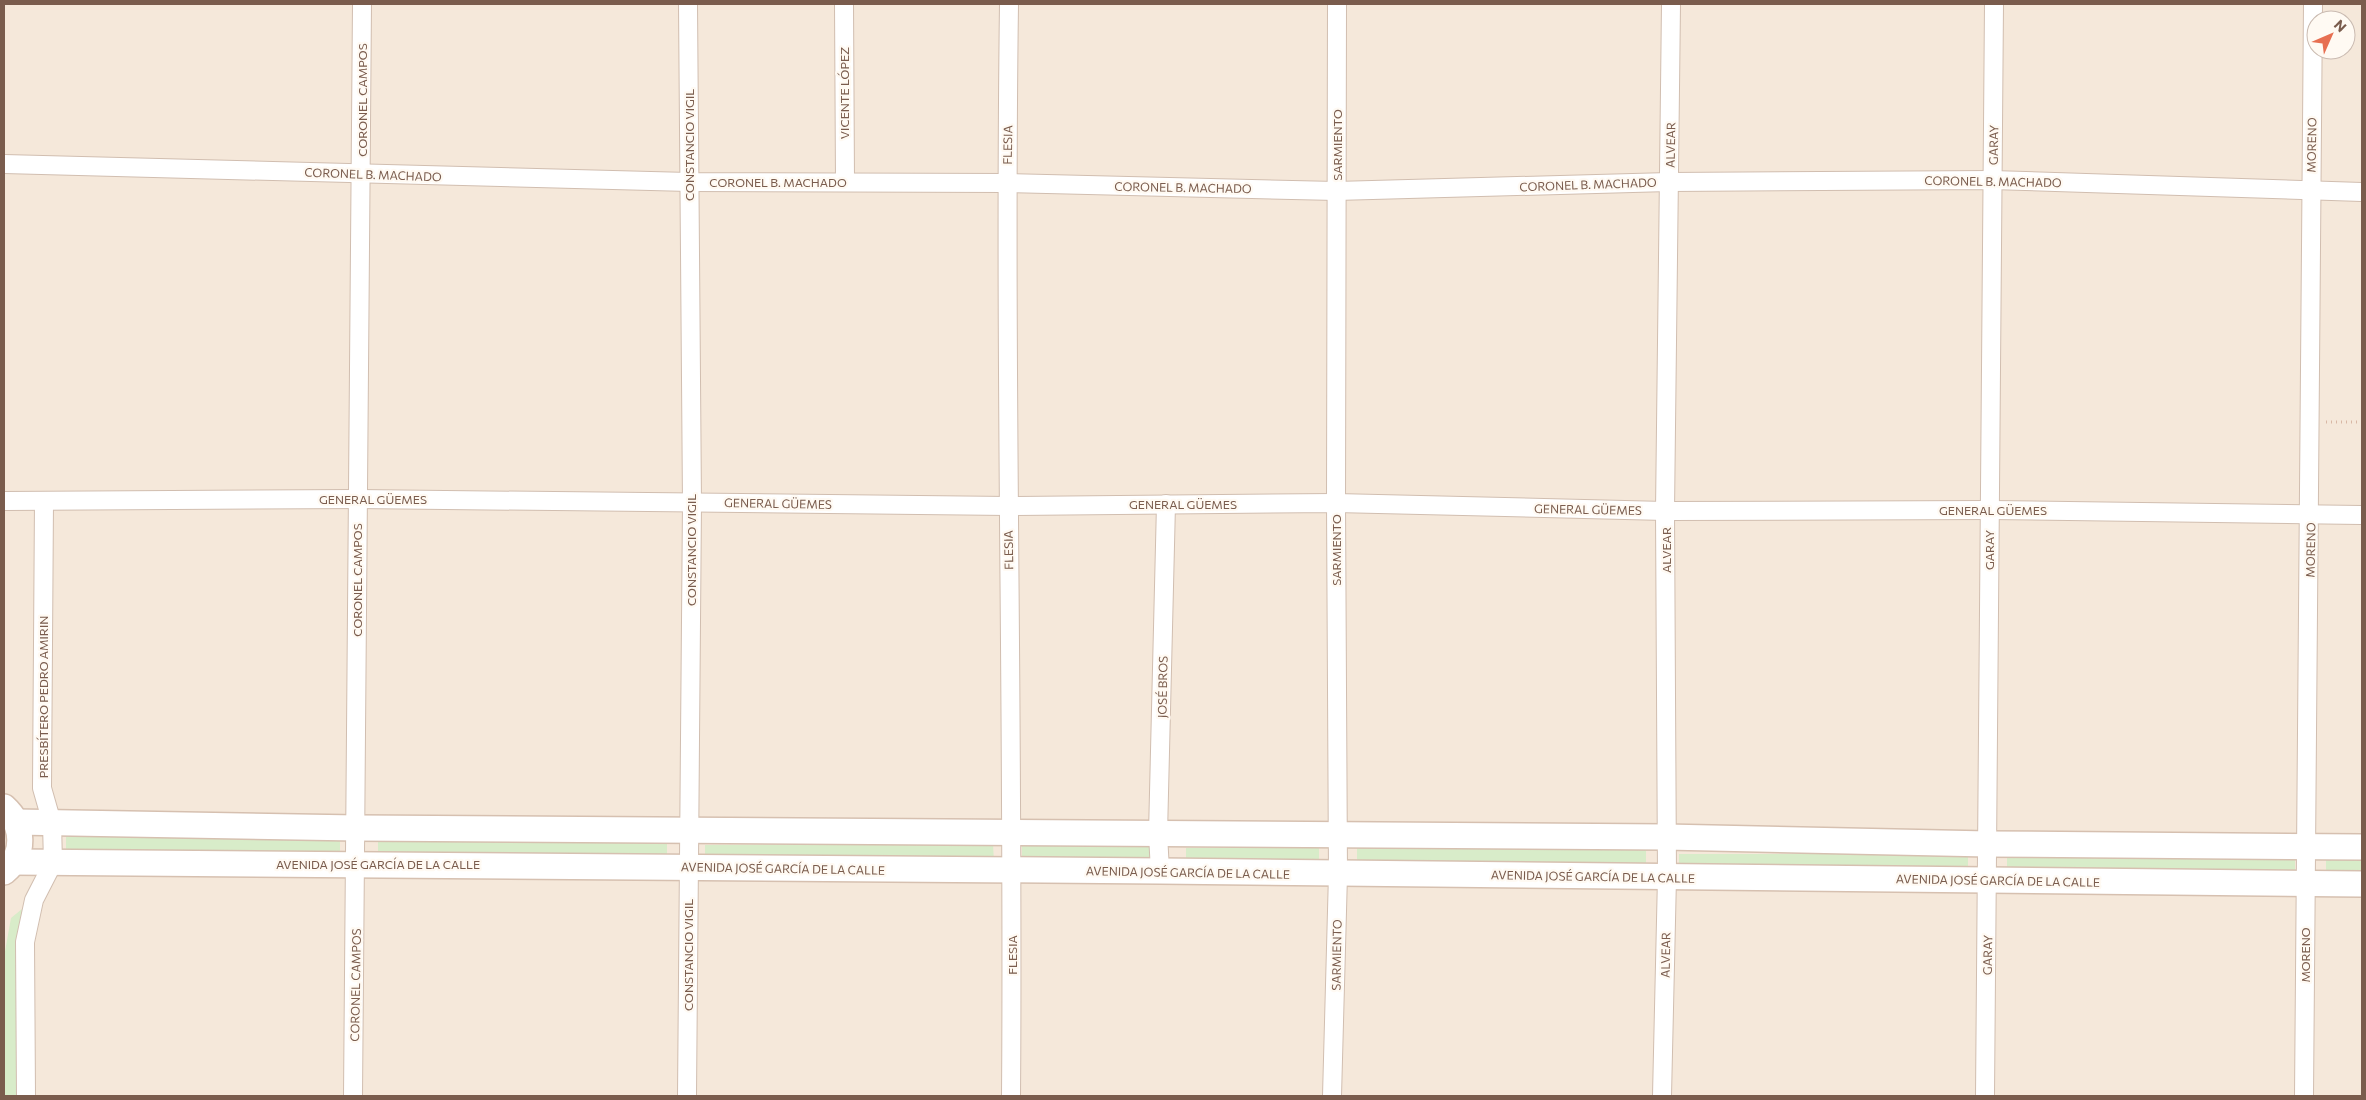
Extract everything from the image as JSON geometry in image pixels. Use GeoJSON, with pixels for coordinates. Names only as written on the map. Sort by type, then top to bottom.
{"type":"FeatureCollection","features":[{"type":"Feature","properties":{"kind":"main road"},"geometry":{"type":"LineString","coordinates":[[10,815],[52,823],[357,828],[1666,837],[1988,844],[2362,847]]}},
{"type":"Feature","properties":{"kind":"main road"},"geometry":{"type":"LineString","coordinates":[[9,867],[20,843],[10,815]]}},
{"type":"Feature","properties":{"kind":"main road","name":"AVENIDA JOSÉ GARCÍA DE LA CALLE"},"geometry":{"type":"LineString","coordinates":[[9,867],[53,863],[357,864],[2362,884]]}},
{"type":"Feature","properties":{"kind":"street","name":"CORONEL CAMPOS"},"geometry":{"type":"LineString","coordinates":[[353,1096],[357,864],[362,4]]}},
{"type":"Feature","properties":{"kind":"street","name":"CONSTANCIO VIGIL"},"geometry":{"type":"LineString","coordinates":[[687,1096],[692,503],[688,4]]}},
{"type":"Feature","properties":{"kind":"street","name":"VICENTE LÓPEZ"},"geometry":{"type":"LineString","coordinates":[[844,4],[845,182]]}},
{"type":"Feature","properties":{"kind":"street","name":"FLESIA"},"geometry":{"type":"LineString","coordinates":[[1009,4],[1006,183],[1013,870],[1011,1096]]}},
{"type":"Feature","properties":{"kind":"street","name":"SARMIENTO"},"geometry":{"type":"LineString","coordinates":[[1332,1096],[1338,874],[1336,503],[1337,4]]}},
{"type":"Feature","properties":{"kind":"street","name":"ALVEAR"},"geometry":{"type":"LineString","coordinates":[[1662,1096],[1666,877],[1666,511],[1672,4]]}},
{"type":"Feature","properties":{"kind":"street","name":"GARAY"},"geometry":{"type":"LineString","coordinates":[[1985,1096],[1994,4]]}},
{"type":"Feature","properties":{"kind":"street","name":"MORENO"},"geometry":{"type":"LineString","coordinates":[[2304,1096],[2313,4]]}},
{"type":"Feature","properties":{"kind":"street","name":"CORONEL B. MACHADO"},"geometry":{"type":"LineString","coordinates":[[4,164],[689,182],[1006,183],[1336,191],[1669,182],[1992,180],[2362,192]]}},
{"type":"Feature","properties":{"kind":"street","name":"GENERAL GÜEMES"},"geometry":{"type":"LineString","coordinates":[[4,501],[358,499],[1008,506],[1336,503],[1666,511],[1990,510],[2362,515]]}},
{"type":"Feature","properties":{"kind":"street","name":"PRESBÍTERO PEDRO AMIRIN"},"geometry":{"type":"LineString","coordinates":[[26,1096],[25,942],[34,900],[53,863],[52,823],[42,788],[44,501]]}},
{"type":"Feature","properties":{"kind":"street","name":"JOSÉ BROS"},"geometry":{"type":"LineString","coordinates":[[1160,871],[1158,834],[1166,504]]}},
{"type":"Feature","properties":{"kind":"path"},"geometry":{"type":"LineString","coordinates":[[2310,422],[2362,422]]}},
{"type":"Feature","properties":{"kind":"shaded area"},"geometry":{"type":"Polygon","coordinates":[[[4,4],[2362,4],[2362,1096],[4,1096],[4,4]]]}},
{"type":"Feature","properties":{"kind":"green space"},"geometry":{"type":"Polygon","coordinates":[[[66,835],[340,838],[340,856],[66,853],[66,835]]]}},
{"type":"Feature","properties":{"kind":"green space"},"geometry":{"type":"Polygon","coordinates":[[[378,840],[667,840],[667,857],[378,858],[378,840]]]}},
{"type":"Feature","properties":{"kind":"green space"},"geometry":{"type":"Polygon","coordinates":[[[993,844],[994,862],[705,862],[705,845],[993,844]]]}},
{"type":"Feature","properties":{"kind":"green space"},"geometry":{"type":"Polygon","coordinates":[[[1022,845],[1155,846],[1155,863],[1022,863],[1022,845]]]}},
{"type":"Feature","properties":{"kind":"green space"},"geometry":{"type":"Polygon","coordinates":[[[1186,848],[1319,848],[1319,866],[1186,865],[1186,848]]]}},
{"type":"Feature","properties":{"kind":"green space"},"geometry":{"type":"Polygon","coordinates":[[[1357,848],[1646,848],[1646,866],[1357,866],[1357,848]]]}},
{"type":"Feature","properties":{"kind":"green space"},"geometry":{"type":"Polygon","coordinates":[[[2007,853],[2295,853],[2295,871],[2007,871],[2007,853]]]}},
{"type":"Feature","properties":{"kind":"green space"},"geometry":{"type":"Polygon","coordinates":[[[1679,854],[1968,854],[1968,872],[1679,872],[1679,854]]]}},
{"type":"Feature","properties":{"kind":"green space"},"geometry":{"type":"Polygon","coordinates":[[[2326,858],[2362,858],[2362,876],[2326,876],[2326,858]]]}},
{"type":"Feature","properties":{"kind":"green space"},"geometry":{"type":"Polygon","coordinates":[[[22,909],[18,959],[16,1096],[4,1096],[4,957],[11,918],[22,909]]]}}]}
